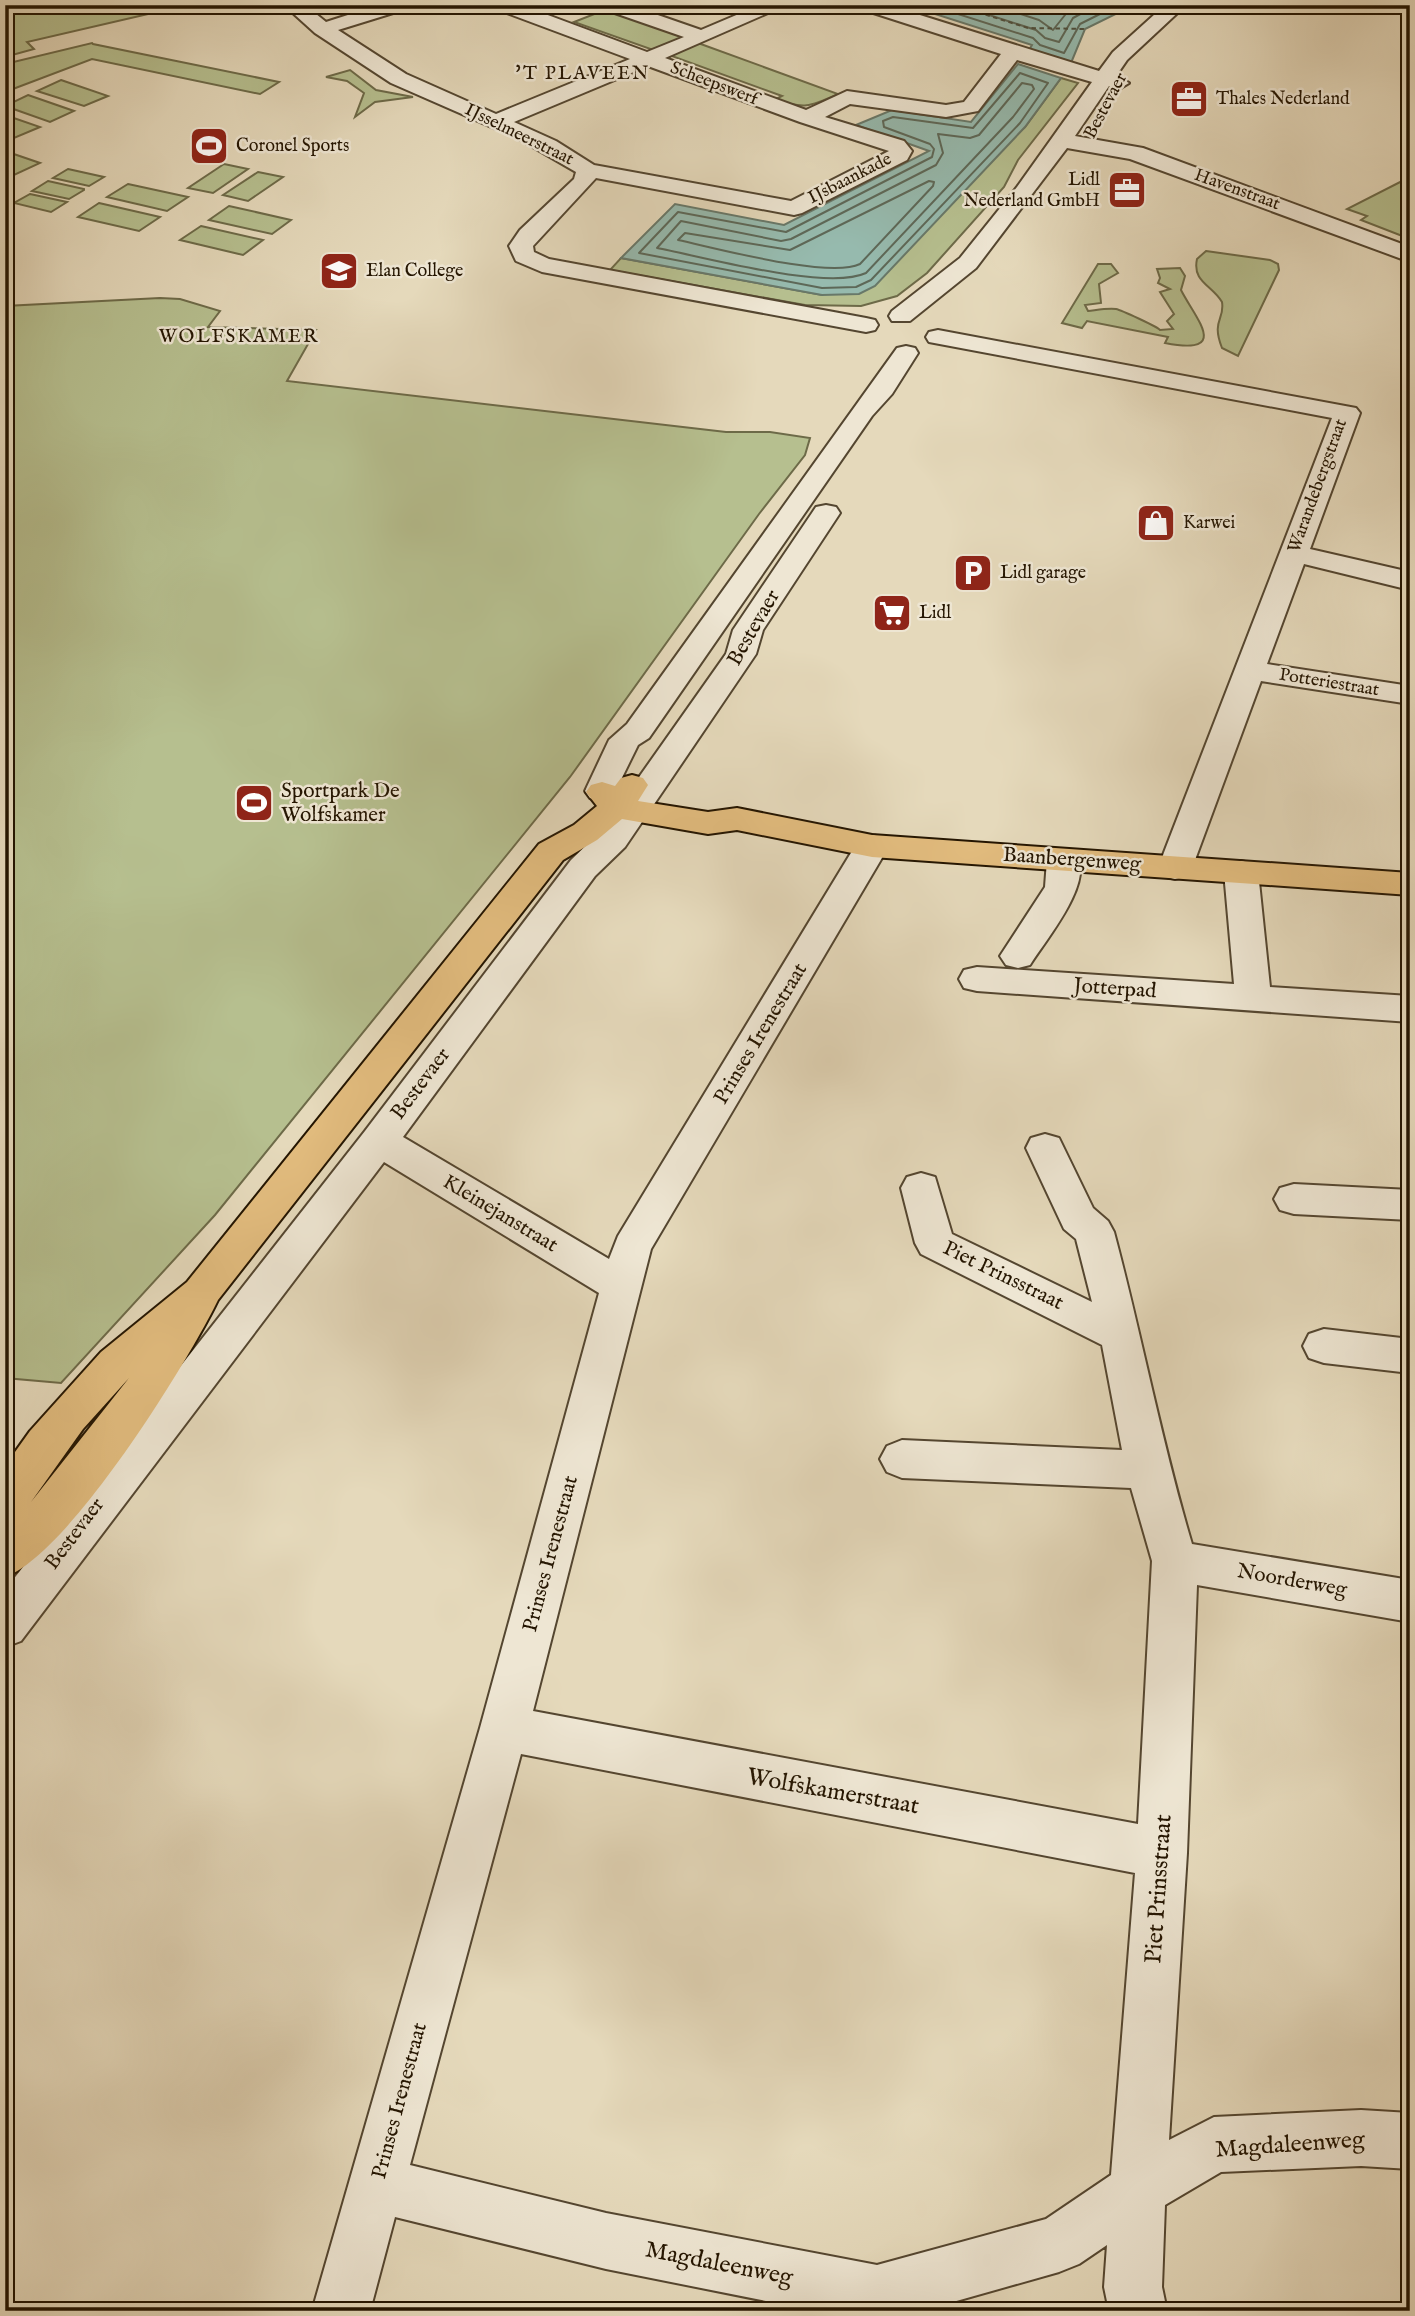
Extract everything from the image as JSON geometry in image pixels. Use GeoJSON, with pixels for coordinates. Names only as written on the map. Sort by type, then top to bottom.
{"type":"FeatureCollection","features":[{"type":"Feature","properties":{"kind":"main road","name":"Baanbergenweg"},"geometry":{"type":"LineString","coordinates":[[626,796],[708,823],[737,819],[872,846],[1410,884]]}},
{"type":"Feature","properties":{"kind":"main road","name":"Bestevaer"},"geometry":{"type":"LineString","coordinates":[[5,1556],[58,1502],[104,1445],[171,1353],[203,1290],[551,852],[567,845],[626,796]]}},
{"type":"Feature","properties":{"kind":"main road","name":"Bestevaer"},"geometry":{"type":"LineString","coordinates":[[5,1505],[27,1469],[98,1380],[157,1325],[203,1290]]}},
{"type":"Feature","properties":{"kind":"street","name":"IJsselmeerstraat"},"geometry":{"type":"LineString","coordinates":[[293,5],[322,29],[410,84],[495,122],[587,170],[584,181],[528,235],[521,246],[524,257],[542,265],[863,330]]}},
{"type":"Feature","properties":{"kind":"street"},"geometry":{"type":"LineString","coordinates":[[322,29],[398,5]]}},
{"type":"Feature","properties":{"kind":"street","name":"Scheepswerf"},"geometry":{"type":"LineString","coordinates":[[503,5],[807,118]]}},
{"type":"Feature","properties":{"kind":"street"},"geometry":{"type":"LineString","coordinates":[[495,122],[777,5]]}},
{"type":"Feature","properties":{"kind":"street"},"geometry":{"type":"LineString","coordinates":[[868,5],[1064,68],[1112,80]]}},
{"type":"Feature","properties":{"kind":"street","name":"Bestevaer"},"geometry":{"type":"LineString","coordinates":[[921,325],[955,292],[967,275],[968,263],[1025,192],[1060,139],[1112,80],[1141,36],[1177,5]]}},
{"type":"Feature","properties":{"kind":"street","name":"Scheepswerf"},"geometry":{"type":"LineString","coordinates":[[616,7],[703,37]]}},
{"type":"Feature","properties":{"kind":"street"},"geometry":{"type":"LineString","coordinates":[[807,118],[847,97],[946,111],[971,107],[1013,52]]}},
{"type":"Feature","properties":{"kind":"street","name":"Bestevaer"},"geometry":{"type":"LineString","coordinates":[[1025,192],[1086,144],[1112,80]]}},
{"type":"Feature","properties":{"kind":"street","name":"IJsbaankade"},"geometry":{"type":"LineString","coordinates":[[587,170],[794,208],[899,155],[901,151],[896,146],[807,118]]}},
{"type":"Feature","properties":{"kind":"street","name":"Havenstraat"},"geometry":{"type":"LineString","coordinates":[[1060,139],[1135,153],[1410,254]]}},
{"type":"Feature","properties":{"kind":"street"},"geometry":{"type":"LineString","coordinates":[[884,317],[921,325],[928,348],[906,353],[878,350],[866,344],[863,330],[884,317]]}},
{"type":"Feature","properties":{"kind":"street","name":"Warandebergstraat"},"geometry":{"type":"LineString","coordinates":[[921,325],[1347,413],[1175,868]]}},
{"type":"Feature","properties":{"kind":"street","name":"Bestevaer"},"geometry":{"type":"LineString","coordinates":[[5,1626],[379,1141],[583,868],[613,839],[626,796],[625,740],[638,732],[906,353]]}},
{"type":"Feature","properties":{"kind":"street","name":"Bestevaer"},"geometry":{"type":"LineString","coordinates":[[863,411],[865,386],[874,360]]}},
{"type":"Feature","properties":{"kind":"street","name":"Bestevaer"},"geometry":{"type":"LineString","coordinates":[[626,796],[741,653],[748,630],[821,522],[787,519]]}},
{"type":"Feature","properties":{"kind":"street"},"geometry":{"type":"LineString","coordinates":[[1293,552],[1410,582]]}},
{"type":"Feature","properties":{"kind":"street","name":"Potteriestraat"},"geometry":{"type":"LineString","coordinates":[[1249,670],[1410,695]]}},
{"type":"Feature","properties":{"kind":"street","name":"Prinses Irenestraat"},"geometry":{"type":"LineString","coordinates":[[341,2311],[504,1728],[632,1247],[872,846]]}},
{"type":"Feature","properties":{"kind":"street"},"geometry":{"type":"LineString","coordinates":[[1018,956],[1062,887],[1064,860]]}},
{"type":"Feature","properties":{"kind":"street"},"geometry":{"type":"LineString","coordinates":[[1241,872],[1253,998]]}},
{"type":"Feature","properties":{"kind":"street","name":"Jotterpad"},"geometry":{"type":"LineString","coordinates":[[976,979],[1410,1009]]}},
{"type":"Feature","properties":{"kind":"street","name":"Kleinejanstraat"},"geometry":{"type":"LineString","coordinates":[[379,1141],[622,1287]]}},
{"type":"Feature","properties":{"kind":"street","name":"Piet Prinsstraat"},"geometry":{"type":"LineString","coordinates":[[1045,1148],[1079,1218],[1094,1232],[1121,1335],[1148,1470],[1175,1561],[1162,1853],[1133,2287],[1138,2311]]}},
{"type":"Feature","properties":{"kind":"street","name":"Piet Prinsstraat"},"geometry":{"type":"LineString","coordinates":[[921,1188],[935,1243],[1121,1335]]}},
{"type":"Feature","properties":{"kind":"street"},"geometry":{"type":"LineString","coordinates":[[1294,1199],[1410,1205]]}},
{"type":"Feature","properties":{"kind":"street"},"geometry":{"type":"LineString","coordinates":[[1324,1346],[1410,1356]]}},
{"type":"Feature","properties":{"kind":"street"},"geometry":{"type":"LineString","coordinates":[[902,1459],[1148,1470]]}},
{"type":"Feature","properties":{"kind":"street","name":"Noorderweg"},"geometry":{"type":"LineString","coordinates":[[1175,1561],[1410,1601]]}},
{"type":"Feature","properties":{"kind":"street","name":"Wolfskamerstraat"},"geometry":{"type":"LineString","coordinates":[[504,1728],[1162,1853]]}},
{"type":"Feature","properties":{"kind":"street","name":"Magdaleenweg"},"geometry":{"type":"LineString","coordinates":[[377,2185],[606,2241],[877,2294],[1059,2244],[1138,2190],[1214,2145],[1361,2138],[1410,2141]]}},
{"type":"Feature","properties":{"kind":"green space"},"geometry":{"type":"Polygon","coordinates":[[[5,5],[187,5],[27,42],[34,49],[5,57],[5,5]]]}},
{"type":"Feature","properties":{"kind":"green space"},"geometry":{"type":"Polygon","coordinates":[[[607,9],[689,37],[656,51],[574,22],[607,9]]]}},
{"type":"Feature","properties":{"kind":"green space"},"geometry":{"type":"Polygon","coordinates":[[[92,43],[279,82],[260,94],[92,59],[5,92],[5,64],[92,43]]]}},
{"type":"Feature","properties":{"kind":"green space"},"geometry":{"type":"Polygon","coordinates":[[[698,43],[838,94],[807,105],[784,103],[774,100],[782,96],[669,55],[698,43]]]}},
{"type":"Feature","properties":{"kind":"green space"},"geometry":{"type":"Polygon","coordinates":[[[350,70],[376,90],[413,97],[375,102],[355,117],[364,93],[347,81],[326,77],[350,70]]]}},
{"type":"Feature","properties":{"kind":"green space"},"geometry":{"type":"Polygon","coordinates":[[[1061,78],[1078,83],[1018,160],[1004,187],[927,273],[897,296],[861,306],[805,305],[610,270],[621,258],[822,295],[1025,127],[1061,78]]]}},
{"type":"Feature","properties":{"kind":"green space"},"geometry":{"type":"Polygon","coordinates":[[[61,80],[108,96],[84,106],[37,91],[61,80]]]}},
{"type":"Feature","properties":{"kind":"green space"},"geometry":{"type":"Polygon","coordinates":[[[28,95],[74,111],[50,122],[5,106],[28,95]]]}},
{"type":"Feature","properties":{"kind":"green space"},"geometry":{"type":"Polygon","coordinates":[[[5,115],[40,127],[14,138],[5,135],[5,115]]]}},
{"type":"Feature","properties":{"kind":"green space"},"geometry":{"type":"Polygon","coordinates":[[[5,151],[40,163],[14,175],[5,172],[5,151]]]}},
{"type":"Feature","properties":{"kind":"green space"},"geometry":{"type":"Polygon","coordinates":[[[224,164],[248,169],[213,193],[188,188],[224,164]]]}},
{"type":"Feature","properties":{"kind":"green space"},"geometry":{"type":"Polygon","coordinates":[[[68,169],[104,177],[89,186],[53,178],[68,169]]]}},
{"type":"Feature","properties":{"kind":"green space"},"geometry":{"type":"Polygon","coordinates":[[[258,172],[283,177],[248,201],[223,195],[258,172]]]}},
{"type":"Feature","properties":{"kind":"green space"},"geometry":{"type":"Polygon","coordinates":[[[1410,177],[1410,239],[1361,220],[1367,216],[1347,209],[1410,177]]]}},
{"type":"Feature","properties":{"kind":"green space"},"geometry":{"type":"Polygon","coordinates":[[[48,181],[84,190],[69,199],[32,191],[48,181]]]}},
{"type":"Feature","properties":{"kind":"green space"},"geometry":{"type":"Polygon","coordinates":[[[128,184],[188,197],[167,211],[107,197],[128,184]]]}},
{"type":"Feature","properties":{"kind":"green space"},"geometry":{"type":"Polygon","coordinates":[[[30,194],[67,202],[51,212],[14,203],[30,194]]]}},
{"type":"Feature","properties":{"kind":"green space"},"geometry":{"type":"Polygon","coordinates":[[[99,203],[160,217],[139,231],[78,217],[99,203]]]}},
{"type":"Feature","properties":{"kind":"green space"},"geometry":{"type":"Polygon","coordinates":[[[229,206],[291,220],[272,234],[209,220],[229,206]]]}},
{"type":"Feature","properties":{"kind":"green space"},"geometry":{"type":"Polygon","coordinates":[[[201,226],[263,240],[243,255],[180,240],[201,226]]]}},
{"type":"Feature","properties":{"kind":"green space"},"geometry":{"type":"Polygon","coordinates":[[[1206,251],[1270,260],[1278,264],[1279,270],[1238,356],[1222,348],[1218,326],[1222,302],[1197,273],[1197,259],[1206,251]]]}},
{"type":"Feature","properties":{"kind":"green space"},"geometry":{"type":"Polygon","coordinates":[[[1098,264],[1111,264],[1118,273],[1099,284],[1101,303],[1085,305],[1088,311],[1116,309],[1160,330],[1173,329],[1167,321],[1174,314],[1160,292],[1170,289],[1158,283],[1160,278],[1157,269],[1180,268],[1185,276],[1181,290],[1200,323],[1203,339],[1198,344],[1185,346],[1165,343],[1168,337],[1087,321],[1082,328],[1062,323],[1098,264]]]}},
{"type":"Feature","properties":{"kind":"green space","name":"Sportpark De Wolfskamer"},"geometry":{"type":"Polygon","coordinates":[[[180,299],[220,311],[208,327],[316,330],[287,381],[726,432],[770,432],[810,438],[805,455],[759,514],[570,777],[215,1215],[61,1383],[5,1378],[5,306],[180,299]]]}},
{"type":"Feature","properties":{"kind":"water"},"geometry":{"type":"Polygon","coordinates":[[[907,5],[1132,6],[1085,29],[1071,63],[1029,50],[1032,45],[907,5]]]}},
{"type":"Feature","properties":{"kind":"water"},"geometry":{"type":"Polygon","coordinates":[[[1018,64],[1061,78],[1025,127],[875,286],[859,294],[822,295],[621,258],[675,204],[784,225],[929,151],[856,125],[892,110],[971,122],[1018,64]]]}},
{"type":"Feature","properties":{"kind":"ferry route"},"geometry":{"type":"LineString","coordinates":[[955,5],[1028,28],[1085,29]]}},
{"type":"Feature","properties":{"kind":"place","name":"Thales Nederland"},"geometry":{"type":"Point","coordinates":[1189,99]}},
{"type":"Feature","properties":{"kind":"place","name":"Coronel Sports"},"geometry":{"type":"Point","coordinates":[209,146]}},
{"type":"Feature","properties":{"kind":"place","name":"Lidl Nederland GmbH"},"geometry":{"type":"Point","coordinates":[1127,190]}},
{"type":"Feature","properties":{"kind":"place","name":"Elan College"},"geometry":{"type":"Point","coordinates":[339,271]}},
{"type":"Feature","properties":{"kind":"place","name":"Karwei"},"geometry":{"type":"Point","coordinates":[1156,523]}},
{"type":"Feature","properties":{"kind":"place","name":"Lidl garage"},"geometry":{"type":"Point","coordinates":[973,573]}},
{"type":"Feature","properties":{"kind":"place","name":"Lidl"},"geometry":{"type":"Point","coordinates":[892,613]}},
{"type":"Feature","properties":{"kind":"place","name":"Sportpark De Wolfskamer"},"geometry":{"type":"Point","coordinates":[254,803]}},
{"type":"Feature","properties":{"kind":"district","name":"'T PLAVEEN"},"geometry":{"type":"Point","coordinates":[583,74]}},
{"type":"Feature","properties":{"kind":"district","name":"WOLFSKAMER"},"geometry":{"type":"Point","coordinates":[239,337]}}]}
